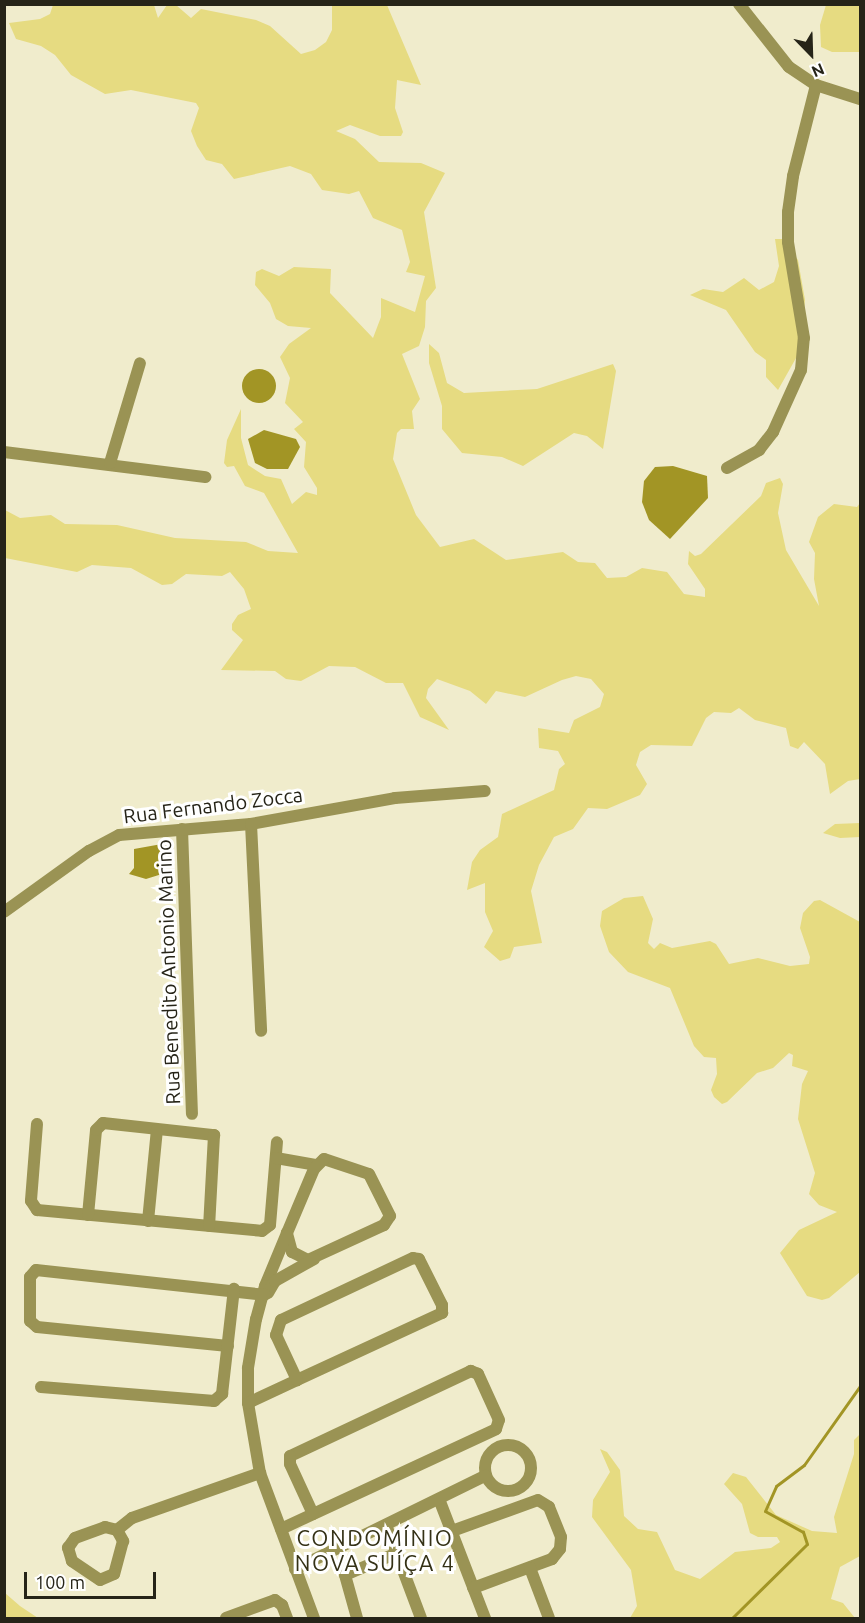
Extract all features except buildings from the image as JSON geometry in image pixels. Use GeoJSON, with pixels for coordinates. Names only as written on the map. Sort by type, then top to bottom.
{"type":"FeatureCollection","features":[{"type":"Feature","properties":{"kind":"street"},"geometry":{"type":"LineString","coordinates":[[739,4],[789,67],[816,85],[861,99]]}},
{"type":"Feature","properties":{"kind":"street"},"geometry":{"type":"LineString","coordinates":[[726,468],[759,450],[773,432],[801,370],[804,338],[788,242],[788,212],[793,176],[816,85]]}},
{"type":"Feature","properties":{"kind":"street"},"geometry":{"type":"LineString","coordinates":[[110,463],[140,363]]}},
{"type":"Feature","properties":{"kind":"street"},"geometry":{"type":"LineString","coordinates":[[4,452],[110,463],[205,477]]}},
{"type":"Feature","properties":{"kind":"street","name":"Rua Fernando Zocca"},"geometry":{"type":"LineString","coordinates":[[4,912],[79,858],[119,835],[251,824],[395,798],[485,791]]}},
{"type":"Feature","properties":{"kind":"street"},"geometry":{"type":"LineString","coordinates":[[251,824],[261,1031]]}},
{"type":"Feature","properties":{"kind":"street","name":"Rua Benedito Antonio Marino"},"geometry":{"type":"LineString","coordinates":[[182,829],[192,1114]]}},
{"type":"Feature","properties":{"kind":"street"},"geometry":{"type":"LineString","coordinates":[[37,1124],[32,1206],[37,1210],[209,1226],[267,1229],[278,1142]]}},
{"type":"Feature","properties":{"kind":"street"},"geometry":{"type":"LineString","coordinates":[[88,1215],[98,1126],[157,1129],[215,1136],[209,1226]]}},
{"type":"Feature","properties":{"kind":"street"},"geometry":{"type":"LineString","coordinates":[[148,1221],[157,1129]]}},
{"type":"Feature","properties":{"kind":"street"},"geometry":{"type":"LineString","coordinates":[[265,1295],[275,1281],[384,1225],[390,1216],[375,1179],[362,1168],[328,1159],[315,1165],[276,1158]]}},
{"type":"Feature","properties":{"kind":"street"},"geometry":{"type":"LineString","coordinates":[[314,1618],[260,1473],[248,1403],[250,1351],[265,1295],[265,1286],[315,1165]]}},
{"type":"Feature","properties":{"kind":"street"},"geometry":{"type":"LineString","coordinates":[[287,1233],[292,1252],[314,1259]]}},
{"type":"Feature","properties":{"kind":"street"},"geometry":{"type":"LineString","coordinates":[[248,1403],[442,1313],[442,1305],[419,1259],[413,1258],[282,1320],[276,1335],[297,1380]]}},
{"type":"Feature","properties":{"kind":"street"},"geometry":{"type":"LineString","coordinates":[[228,1346],[37,1328],[30,1321],[30,1276],[36,1270],[234,1289],[265,1295]]}},
{"type":"Feature","properties":{"kind":"street"},"geometry":{"type":"LineString","coordinates":[[40,1387],[208,1402],[222,1394],[234,1289]]}},
{"type":"Feature","properties":{"kind":"street"},"geometry":{"type":"LineString","coordinates":[[281,1529],[496,1429],[498,1416],[478,1374],[471,1371],[290,1456],[290,1464],[313,1514]]}},
{"type":"Feature","properties":{"kind":"street"},"geometry":{"type":"LineString","coordinates":[[117,1530],[132,1518],[260,1473]]}},
{"type":"Feature","properties":{"kind":"street"},"geometry":{"type":"LineString","coordinates":[[295,1569],[485,1476]]}},
{"type":"Feature","properties":{"kind":"street"},"geometry":{"type":"LineString","coordinates":[[440,1499],[485,1618]]}},
{"type":"Feature","properties":{"kind":"street"},"geometry":{"type":"LineString","coordinates":[[452,1531],[530,1501],[542,1502],[551,1510],[562,1545],[552,1559],[473,1588]]}},
{"type":"Feature","properties":{"kind":"street"},"geometry":{"type":"LineString","coordinates":[[386,1525],[421,1618]]}},
{"type":"Feature","properties":{"kind":"street"},"geometry":{"type":"LineString","coordinates":[[105,1527],[117,1530],[123,1541],[110,1578],[95,1578],[69,1557],[68,1548],[75,1538],[105,1527]]}},
{"type":"Feature","properties":{"kind":"street"},"geometry":{"type":"LineString","coordinates":[[357,1618],[345,1575],[397,1553]]}},
{"type":"Feature","properties":{"kind":"street"},"geometry":{"type":"LineString","coordinates":[[530,1568],[549,1618]]}},
{"type":"Feature","properties":{"kind":"street"},"geometry":{"type":"LineString","coordinates":[[226,1618],[275,1600],[282,1605],[287,1618]]}},
{"type":"Feature","properties":{"kind":"shaded area"},"geometry":{"type":"Polygon","coordinates":[[[53,5],[154,5],[158,18],[167,5],[176,5],[191,18],[201,9],[256,20],[270,26],[301,54],[315,50],[326,42],[332,30],[332,5],[387,5],[421,85],[397,80],[395,108],[403,132],[401,136],[380,136],[350,125],[336,131],[355,139],[379,162],[421,163],[445,173],[424,212],[436,288],[426,301],[425,327],[419,346],[402,354],[420,399],[412,411],[414,429],[401,429],[397,433],[393,459],[416,515],[440,547],[474,539],[506,560],[563,552],[578,562],[595,563],[607,578],[626,577],[642,568],[667,572],[684,594],[705,597],[705,589],[688,564],[689,551],[695,556],[701,554],[761,496],[766,483],[780,478],[783,484],[778,513],[786,550],[819,606],[814,579],[815,553],[809,542],[818,517],[834,504],[857,507],[860,503],[860,779],[848,781],[830,794],[825,764],[804,742],[798,749],[790,746],[786,728],[755,720],[739,708],[731,713],[714,712],[706,718],[692,746],[651,745],[640,752],[636,765],[647,784],[640,795],[607,809],[588,808],[573,829],[554,837],[539,865],[531,891],[542,943],[514,947],[510,958],[500,961],[484,947],[493,931],[485,912],[485,883],[467,890],[472,862],[480,850],[498,837],[502,814],[554,790],[559,769],[565,764],[558,751],[539,748],[538,728],[569,733],[574,720],[600,707],[604,694],[591,679],[576,676],[525,697],[496,691],[486,704],[470,691],[437,679],[428,689],[426,698],[449,730],[420,717],[403,683],[386,683],[355,667],[329,666],[301,681],[286,679],[275,671],[221,670],[243,640],[232,630],[232,624],[238,615],[251,609],[244,589],[230,572],[222,576],[186,574],[172,584],[162,585],[131,568],[92,565],[77,572],[5,558],[5,510],[20,518],[51,515],[65,524],[117,525],[175,538],[246,542],[268,551],[298,553],[264,493],[245,486],[234,466],[227,467],[224,463],[227,440],[241,409],[241,438],[248,465],[265,476],[281,479],[292,504],[306,492],[317,495],[317,488],[304,467],[306,442],[294,429],[303,422],[285,403],[290,378],[280,357],[289,344],[311,328],[288,326],[276,319],[270,303],[255,285],[256,272],[262,269],[279,276],[294,267],[331,269],[330,293],[373,338],[381,317],[381,298],[415,312],[425,276],[406,272],[410,262],[402,230],[373,218],[359,191],[349,194],[322,190],[311,174],[290,166],[234,179],[222,164],[206,160],[197,146],[191,131],[199,108],[196,103],[131,90],[105,94],[71,75],[55,55],[41,46],[16,39],[9,23],[40,19],[50,14],[53,5]]]}},
{"type":"Feature","properties":{"kind":"shaded area"},"geometry":{"type":"Polygon","coordinates":[[[826,5],[860,5],[860,52],[832,52],[821,47],[820,25],[826,5]]]}},
{"type":"Feature","properties":{"kind":"shaded area"},"geometry":{"type":"Polygon","coordinates":[[[775,239],[783,239],[798,260],[805,300],[800,351],[778,390],[766,377],[766,360],[755,352],[726,310],[690,295],[703,289],[723,292],[744,278],[759,290],[774,282],[779,266],[775,239]]]}},
{"type":"Feature","properties":{"kind":"shaded area"},"geometry":{"type":"Polygon","coordinates":[[[429,344],[439,353],[447,383],[464,393],[537,389],[613,364],[616,371],[603,449],[587,436],[574,433],[523,466],[502,457],[462,453],[442,429],[442,406],[429,363],[429,344]]]}},
{"type":"Feature","properties":{"kind":"shaded area"},"geometry":{"type":"Polygon","coordinates":[[[259,369],[271,374],[276,386],[271,398],[259,403],[247,398],[242,386],[247,374],[259,369]]]}},
{"type":"Feature","properties":{"kind":"shaded area"},"geometry":{"type":"Polygon","coordinates":[[[264,430],[296,439],[300,447],[288,469],[267,469],[255,463],[248,439],[264,430]]]}},
{"type":"Feature","properties":{"kind":"shaded area"},"geometry":{"type":"Polygon","coordinates":[[[673,466],[707,476],[708,498],[670,539],[649,520],[642,502],[644,481],[655,467],[673,466]]]}},
{"type":"Feature","properties":{"kind":"shaded area"},"geometry":{"type":"Polygon","coordinates":[[[860,823],[860,837],[840,838],[823,833],[835,824],[860,823]]]}},
{"type":"Feature","properties":{"kind":"shaded area"},"geometry":{"type":"Polygon","coordinates":[[[173,842],[172,858],[162,874],[146,879],[129,874],[134,868],[134,849],[173,842]]]}},
{"type":"Feature","properties":{"kind":"shaded area"},"geometry":{"type":"Polygon","coordinates":[[[643,896],[653,919],[648,943],[654,949],[660,943],[672,948],[710,941],[716,944],[729,964],[758,958],[790,966],[809,964],[810,957],[800,928],[803,913],[814,901],[820,900],[860,922],[860,1272],[829,1298],[822,1300],[807,1296],[780,1253],[799,1230],[837,1212],[819,1205],[809,1194],[815,1173],[798,1119],[802,1084],[808,1071],[792,1066],[793,1055],[789,1053],[773,1068],[757,1073],[727,1102],[722,1104],[714,1097],[711,1090],[717,1074],[716,1058],[704,1057],[694,1046],[670,988],[628,972],[609,952],[600,926],[602,911],[624,898],[643,896]]]}},
{"type":"Feature","properties":{"kind":"shaded area"},"geometry":{"type":"Polygon","coordinates":[[[860,1434],[860,1556],[840,1567],[831,1599],[843,1603],[855,1618],[630,1618],[637,1606],[631,1570],[592,1517],[593,1500],[610,1472],[600,1449],[607,1452],[620,1470],[624,1516],[638,1529],[657,1532],[675,1570],[700,1579],[735,1552],[771,1548],[780,1542],[777,1537],[758,1537],[750,1533],[742,1504],[724,1484],[733,1473],[746,1477],[776,1515],[812,1531],[837,1533],[834,1517],[854,1454],[854,1440],[860,1434]]]}},
{"type":"Feature","properties":{"kind":"shaded area"},"geometry":{"type":"Polygon","coordinates":[[[5,1593],[20,1606],[38,1618],[5,1618],[5,1593]]]}},
{"type":"Feature","properties":{"kind":"waterway"},"geometry":{"type":"LineString","coordinates":[[860,988],[860,997]]}},
{"type":"Feature","properties":{"kind":"waterway"},"geometry":{"type":"LineString","coordinates":[[732,1618],[807,1544],[803,1532],[765,1511],[776,1486],[804,1465],[860,1386]]}},
{"type":"Feature","properties":{"kind":"district","name":"CONDOMÍNIO NOVA SUÍÇA 4"},"geometry":{"type":"Point","coordinates":[375,1550]}}]}
